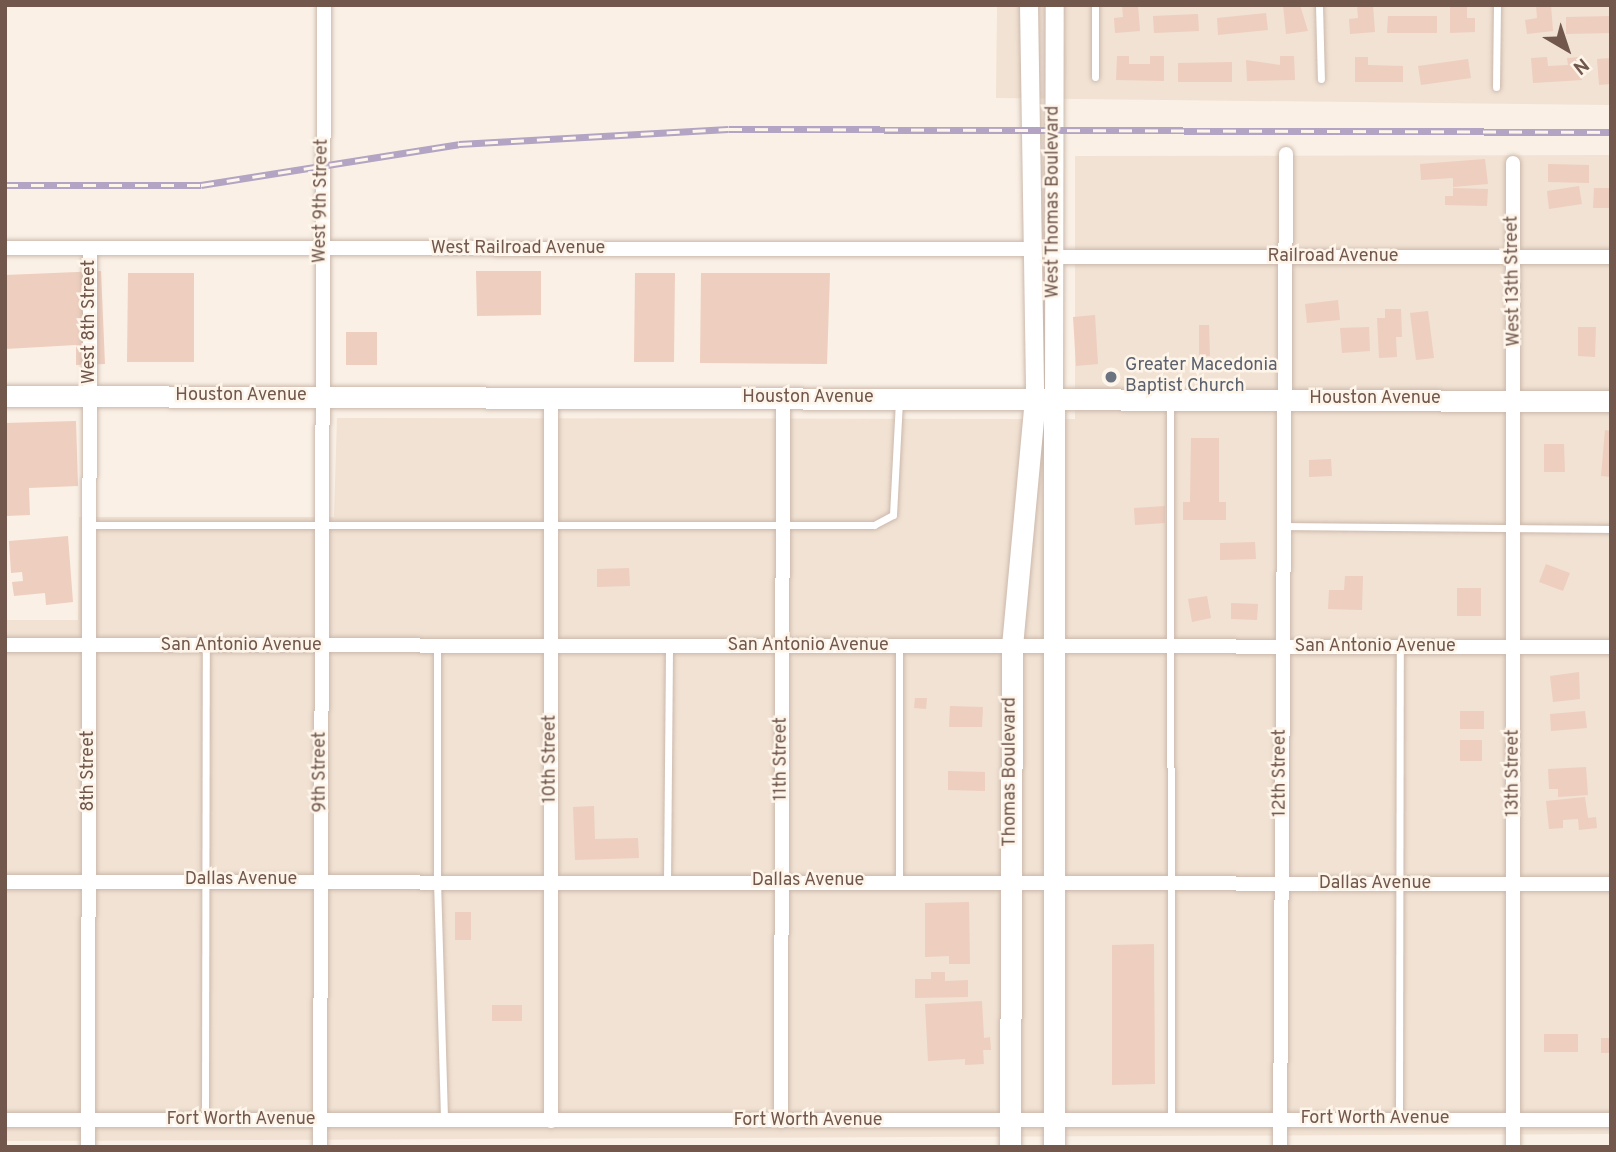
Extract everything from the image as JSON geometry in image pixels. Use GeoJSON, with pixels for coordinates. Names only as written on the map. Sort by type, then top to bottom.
{"type":"FeatureCollection","features":[{"type":"Feature","properties":{"kind":"main road","name":"Houston Avenue"},"geometry":{"type":"LineString","coordinates":[[5,396],[1611,401]]}},
{"type":"Feature","properties":{"kind":"main road"},"geometry":{"type":"LineString","coordinates":[[1045,399],[1054,645],[1054,1147]]}},
{"type":"Feature","properties":{"kind":"main road","name":"Thomas Boulevard"},"geometry":{"type":"LineString","coordinates":[[1010,1147],[1012,646],[1045,399]]}},
{"type":"Feature","properties":{"kind":"street","name":"West 9th Street"},"geometry":{"type":"LineString","coordinates":[[320,396],[324,5]]}},
{"type":"Feature","properties":{"kind":"street","name":"West Thomas Boulevard"},"geometry":{"type":"LineString","coordinates":[[1029,5],[1031,248],[1045,399]]}},
{"type":"Feature","properties":{"kind":"street","name":"West Thomas Boulevard"},"geometry":{"type":"LineString","coordinates":[[1045,399],[1054,257],[1055,5]]}},
{"type":"Feature","properties":{"kind":"street","name":"12th Street"},"geometry":{"type":"LineString","coordinates":[[1280,1147],[1282,399],[1286,154]]}},
{"type":"Feature","properties":{"kind":"street","name":"West 13th Street"},"geometry":{"type":"LineString","coordinates":[[1513,163],[1515,400]]}},
{"type":"Feature","properties":{"kind":"street","name":"West Railroad Avenue"},"geometry":{"type":"LineString","coordinates":[[5,248],[1031,248]]}},
{"type":"Feature","properties":{"kind":"street","name":"West 8th Street"},"geometry":{"type":"LineString","coordinates":[[90,248],[90,396]]}},
{"type":"Feature","properties":{"kind":"street","name":"Railroad Avenue"},"geometry":{"type":"LineString","coordinates":[[1054,257],[1611,257]]}},
{"type":"Feature","properties":{"kind":"street","name":"8th Street"},"geometry":{"type":"LineString","coordinates":[[88,1147],[90,396]]}},
{"type":"Feature","properties":{"kind":"street","name":"9th Street"},"geometry":{"type":"LineString","coordinates":[[320,396],[320,1147]]}},
{"type":"Feature","properties":{"kind":"street","name":"10th Street"},"geometry":{"type":"LineString","coordinates":[[551,397],[551,1121]]}},
{"type":"Feature","properties":{"kind":"street","name":"11th Street"},"geometry":{"type":"LineString","coordinates":[[781,1121],[783,398]]}},
{"type":"Feature","properties":{"kind":"street","name":"13th Street"},"geometry":{"type":"LineString","coordinates":[[1513,1147],[1515,400]]}},
{"type":"Feature","properties":{"kind":"street","name":"San Antonio Avenue"},"geometry":{"type":"LineString","coordinates":[[5,645],[1611,647]]}},
{"type":"Feature","properties":{"kind":"street","name":"Dallas Avenue"},"geometry":{"type":"LineString","coordinates":[[5,881],[1611,884]]}},
{"type":"Feature","properties":{"kind":"street","name":"Fort Worth Avenue"},"geometry":{"type":"LineString","coordinates":[[5,1120],[1611,1120]]}},
{"type":"Feature","properties":{"kind":"lane"},"geometry":{"type":"LineString","coordinates":[[1095,77],[1096,5]]}},
{"type":"Feature","properties":{"kind":"lane"},"geometry":{"type":"LineString","coordinates":[[1319,5],[1321,79]]}},
{"type":"Feature","properties":{"kind":"lane"},"geometry":{"type":"LineString","coordinates":[[1496,87],[1497,5]]}},
{"type":"Feature","properties":{"kind":"lane"},"geometry":{"type":"LineString","coordinates":[[89,525],[874,525],[893,515],[899,398]]}},
{"type":"Feature","properties":{"kind":"lane"},"geometry":{"type":"LineString","coordinates":[[1170,399],[1168,883],[1171,1120]]}},
{"type":"Feature","properties":{"kind":"lane"},"geometry":{"type":"LineString","coordinates":[[1282,526],[1514,526],[1611,529]]}},
{"type":"Feature","properties":{"kind":"lane"},"geometry":{"type":"LineString","coordinates":[[437,646],[437,881],[444,1121]]}},
{"type":"Feature","properties":{"kind":"lane"},"geometry":{"type":"LineString","coordinates":[[667,881],[669,646]]}},
{"type":"Feature","properties":{"kind":"lane"},"geometry":{"type":"LineString","coordinates":[[899,646],[899,882]]}},
{"type":"Feature","properties":{"kind":"lane"},"geometry":{"type":"LineString","coordinates":[[205,1120],[206,647]]}},
{"type":"Feature","properties":{"kind":"lane"},"geometry":{"type":"LineString","coordinates":[[1399,1119],[1400,647]]}},
{"type":"Feature","properties":{"kind":"shaded area"},"geometry":{"type":"Polygon","coordinates":[[[997,5],[1611,5],[1611,105],[996,98],[997,5]]]}},
{"type":"Feature","properties":{"kind":"shaded area"},"geometry":{"type":"Polygon","coordinates":[[[1611,155],[1611,1134],[5,1141],[5,620],[78,620],[79,517],[334,517],[337,418],[1075,419],[1075,156],[1611,155]]]}},
{"type":"Feature","properties":{"kind":"building"},"geometry":{"type":"Polygon","coordinates":[[[1122,5],[1138,5],[1140,31],[1115,33],[1114,18],[1123,17],[1122,5]]]}},
{"type":"Feature","properties":{"kind":"building"},"geometry":{"type":"Polygon","coordinates":[[[1283,5],[1300,5],[1308,31],[1286,34],[1283,5]]]}},
{"type":"Feature","properties":{"kind":"building"},"geometry":{"type":"Polygon","coordinates":[[[1357,5],[1373,5],[1375,32],[1350,34],[1349,19],[1358,18],[1357,5]]]}},
{"type":"Feature","properties":{"kind":"building"},"geometry":{"type":"Polygon","coordinates":[[[1450,5],[1467,5],[1467,18],[1475,18],[1475,32],[1450,33],[1450,5]]]}},
{"type":"Feature","properties":{"kind":"building"},"geometry":{"type":"Polygon","coordinates":[[[1536,5],[1551,5],[1553,31],[1527,34],[1525,20],[1537,18],[1536,5]]]}},
{"type":"Feature","properties":{"kind":"building"},"geometry":{"type":"Polygon","coordinates":[[[1266,13],[1268,30],[1218,35],[1217,18],[1266,13]]]}},
{"type":"Feature","properties":{"kind":"building"},"geometry":{"type":"Polygon","coordinates":[[[1198,14],[1199,31],[1154,33],[1153,16],[1198,14]]]}},
{"type":"Feature","properties":{"kind":"building"},"geometry":{"type":"Polygon","coordinates":[[[1388,16],[1437,16],[1437,33],[1387,33],[1388,16]]]}},
{"type":"Feature","properties":{"kind":"building"},"geometry":{"type":"Polygon","coordinates":[[[1611,16],[1611,33],[1566,34],[1566,17],[1611,16]]]}},
{"type":"Feature","properties":{"kind":"building"},"geometry":{"type":"Polygon","coordinates":[[[1117,56],[1129,56],[1129,64],[1150,64],[1150,56],[1164,56],[1164,81],[1116,80],[1117,56]]]}},
{"type":"Feature","properties":{"kind":"building"},"geometry":{"type":"Polygon","coordinates":[[[1280,56],[1294,56],[1295,80],[1247,81],[1246,60],[1280,65],[1280,56]]]}},
{"type":"Feature","properties":{"kind":"building"},"geometry":{"type":"Polygon","coordinates":[[[1355,57],[1368,57],[1368,65],[1403,66],[1403,82],[1355,82],[1355,57]]]}},
{"type":"Feature","properties":{"kind":"building"},"geometry":{"type":"Polygon","coordinates":[[[1547,57],[1548,66],[1568,65],[1567,58],[1580,57],[1582,80],[1533,83],[1531,58],[1547,57]]]}},
{"type":"Feature","properties":{"kind":"building"},"geometry":{"type":"Polygon","coordinates":[[[1611,58],[1611,84],[1599,85],[1597,59],[1611,58]]]}},
{"type":"Feature","properties":{"kind":"building"},"geometry":{"type":"Polygon","coordinates":[[[1468,59],[1471,78],[1421,85],[1418,66],[1468,59]]]}},
{"type":"Feature","properties":{"kind":"building"},"geometry":{"type":"Polygon","coordinates":[[[1232,62],[1232,82],[1178,82],[1178,63],[1232,62]]]}},
{"type":"Feature","properties":{"kind":"building"},"geometry":{"type":"Polygon","coordinates":[[[1485,159],[1488,184],[1453,187],[1453,178],[1421,180],[1420,164],[1485,159]]]}},
{"type":"Feature","properties":{"kind":"building"},"geometry":{"type":"Polygon","coordinates":[[[1548,164],[1589,165],[1589,183],[1548,182],[1548,164]]]}},
{"type":"Feature","properties":{"kind":"building"},"geometry":{"type":"Polygon","coordinates":[[[1579,186],[1582,204],[1549,209],[1547,191],[1579,186]]]}},
{"type":"Feature","properties":{"kind":"building"},"geometry":{"type":"Polygon","coordinates":[[[1453,188],[1488,189],[1487,206],[1445,205],[1445,196],[1453,196],[1453,188]]]}},
{"type":"Feature","properties":{"kind":"building"},"geometry":{"type":"Polygon","coordinates":[[[1594,188],[1611,188],[1611,208],[1593,208],[1594,188]]]}},
{"type":"Feature","properties":{"kind":"building"},"geometry":{"type":"Polygon","coordinates":[[[101,271],[105,364],[76,365],[76,345],[5,349],[5,275],[101,271]]]}},
{"type":"Feature","properties":{"kind":"building"},"geometry":{"type":"Polygon","coordinates":[[[476,271],[541,271],[541,315],[477,316],[476,271]]]}},
{"type":"Feature","properties":{"kind":"building"},"geometry":{"type":"Polygon","coordinates":[[[128,273],[194,273],[194,362],[127,362],[128,273]]]}},
{"type":"Feature","properties":{"kind":"building"},"geometry":{"type":"Polygon","coordinates":[[[635,273],[675,273],[674,362],[634,362],[635,273]]]}},
{"type":"Feature","properties":{"kind":"building"},"geometry":{"type":"Polygon","coordinates":[[[701,273],[830,273],[827,364],[700,363],[701,273]]]}},
{"type":"Feature","properties":{"kind":"building"},"geometry":{"type":"Polygon","coordinates":[[[1338,300],[1340,320],[1307,323],[1305,304],[1338,300]]]}},
{"type":"Feature","properties":{"kind":"building"},"geometry":{"type":"Polygon","coordinates":[[[1385,309],[1401,309],[1402,337],[1396,337],[1397,357],[1379,358],[1377,318],[1385,318],[1385,309]]]}},
{"type":"Feature","properties":{"kind":"building"},"geometry":{"type":"Polygon","coordinates":[[[1428,311],[1434,358],[1416,360],[1410,313],[1428,311]]]}},
{"type":"Feature","properties":{"kind":"building"},"geometry":{"type":"Polygon","coordinates":[[[1095,315],[1098,364],[1076,366],[1073,317],[1095,315]]]}},
{"type":"Feature","properties":{"kind":"building"},"geometry":{"type":"Polygon","coordinates":[[[1199,325],[1209,325],[1210,356],[1199,357],[1199,325]]]}},
{"type":"Feature","properties":{"kind":"building"},"geometry":{"type":"Polygon","coordinates":[[[1369,327],[1370,351],[1342,353],[1340,328],[1369,327]]]}},
{"type":"Feature","properties":{"kind":"building"},"geometry":{"type":"Polygon","coordinates":[[[1578,327],[1596,327],[1595,357],[1578,356],[1578,327]]]}},
{"type":"Feature","properties":{"kind":"building"},"geometry":{"type":"Polygon","coordinates":[[[346,332],[377,332],[377,365],[346,365],[346,332]]]}},
{"type":"Feature","properties":{"kind":"building"},"geometry":{"type":"Polygon","coordinates":[[[76,421],[78,486],[29,488],[30,515],[5,516],[5,423],[76,421]]]}},
{"type":"Feature","properties":{"kind":"building"},"geometry":{"type":"Polygon","coordinates":[[[1605,430],[1611,431],[1611,477],[1601,476],[1605,430]]]}},
{"type":"Feature","properties":{"kind":"building"},"geometry":{"type":"Polygon","coordinates":[[[1191,438],[1219,438],[1219,502],[1226,502],[1226,520],[1183,520],[1183,502],[1190,502],[1191,438]]]}},
{"type":"Feature","properties":{"kind":"building"},"geometry":{"type":"Polygon","coordinates":[[[1544,444],[1564,444],[1565,472],[1544,472],[1544,444]]]}},
{"type":"Feature","properties":{"kind":"building"},"geometry":{"type":"Polygon","coordinates":[[[1331,459],[1332,476],[1309,477],[1309,460],[1331,459]]]}},
{"type":"Feature","properties":{"kind":"building"},"geometry":{"type":"Polygon","coordinates":[[[1165,506],[1165,523],[1135,525],[1134,508],[1165,506]]]}},
{"type":"Feature","properties":{"kind":"building"},"geometry":{"type":"Polygon","coordinates":[[[68,536],[73,602],[46,605],[45,593],[14,596],[12,582],[23,581],[22,572],[11,573],[9,541],[68,536]]]}},
{"type":"Feature","properties":{"kind":"building"},"geometry":{"type":"Polygon","coordinates":[[[1255,542],[1256,559],[1220,560],[1220,543],[1255,542]]]}},
{"type":"Feature","properties":{"kind":"building"},"geometry":{"type":"Polygon","coordinates":[[[1546,564],[1570,573],[1563,591],[1539,582],[1546,564]]]}},
{"type":"Feature","properties":{"kind":"building"},"geometry":{"type":"Polygon","coordinates":[[[629,568],[630,586],[597,587],[597,569],[629,568]]]}},
{"type":"Feature","properties":{"kind":"building"},"geometry":{"type":"Polygon","coordinates":[[[1345,576],[1363,576],[1362,610],[1328,609],[1329,590],[1344,590],[1345,576]]]}},
{"type":"Feature","properties":{"kind":"building"},"geometry":{"type":"Polygon","coordinates":[[[1457,588],[1481,588],[1481,616],[1457,616],[1457,588]]]}},
{"type":"Feature","properties":{"kind":"building"},"geometry":{"type":"Polygon","coordinates":[[[1207,596],[1211,618],[1192,622],[1188,599],[1207,596]]]}},
{"type":"Feature","properties":{"kind":"building"},"geometry":{"type":"Polygon","coordinates":[[[1231,603],[1258,604],[1257,620],[1231,619],[1231,603]]]}},
{"type":"Feature","properties":{"kind":"building"},"geometry":{"type":"Polygon","coordinates":[[[1579,672],[1580,699],[1553,702],[1550,676],[1579,672]]]}},
{"type":"Feature","properties":{"kind":"building"},"geometry":{"type":"Polygon","coordinates":[[[915,698],[927,698],[926,709],[914,708],[915,698]]]}},
{"type":"Feature","properties":{"kind":"building"},"geometry":{"type":"Polygon","coordinates":[[[950,706],[983,707],[982,727],[949,727],[950,706]]]}},
{"type":"Feature","properties":{"kind":"building"},"geometry":{"type":"Polygon","coordinates":[[[1460,711],[1484,711],[1484,729],[1460,729],[1460,711]]]}},
{"type":"Feature","properties":{"kind":"building"},"geometry":{"type":"Polygon","coordinates":[[[1585,711],[1587,728],[1551,731],[1550,714],[1585,711]]]}},
{"type":"Feature","properties":{"kind":"building"},"geometry":{"type":"Polygon","coordinates":[[[1460,740],[1482,740],[1482,761],[1460,761],[1460,740]]]}},
{"type":"Feature","properties":{"kind":"building"},"geometry":{"type":"Polygon","coordinates":[[[1586,767],[1588,795],[1558,797],[1558,789],[1549,789],[1548,769],[1586,767]]]}},
{"type":"Feature","properties":{"kind":"building"},"geometry":{"type":"Polygon","coordinates":[[[948,771],[985,772],[985,791],[948,790],[948,771]]]}},
{"type":"Feature","properties":{"kind":"building"},"geometry":{"type":"Polygon","coordinates":[[[1585,797],[1588,818],[1596,817],[1597,828],[1579,830],[1578,819],[1563,820],[1563,828],[1549,829],[1546,801],[1585,797]]]}},
{"type":"Feature","properties":{"kind":"building"},"geometry":{"type":"Polygon","coordinates":[[[594,806],[595,839],[638,838],[639,858],[575,860],[573,807],[594,806]]]}},
{"type":"Feature","properties":{"kind":"building"},"geometry":{"type":"Polygon","coordinates":[[[969,902],[970,964],[949,964],[949,956],[925,957],[925,903],[969,902]]]}},
{"type":"Feature","properties":{"kind":"building"},"geometry":{"type":"Polygon","coordinates":[[[455,912],[471,912],[471,940],[455,940],[455,912]]]}},
{"type":"Feature","properties":{"kind":"building"},"geometry":{"type":"Polygon","coordinates":[[[1154,944],[1155,1084],[1112,1085],[1112,945],[1154,944]]]}},
{"type":"Feature","properties":{"kind":"building"},"geometry":{"type":"Polygon","coordinates":[[[931,972],[945,972],[945,981],[968,980],[968,997],[915,998],[915,979],[931,979],[931,972]]]}},
{"type":"Feature","properties":{"kind":"building"},"geometry":{"type":"Polygon","coordinates":[[[982,1001],[984,1038],[990,1037],[991,1050],[983,1050],[984,1064],[965,1065],[965,1059],[928,1061],[925,1004],[982,1001]]]}},
{"type":"Feature","properties":{"kind":"building"},"geometry":{"type":"Polygon","coordinates":[[[492,1005],[522,1005],[522,1021],[492,1021],[492,1005]]]}},
{"type":"Feature","properties":{"kind":"building"},"geometry":{"type":"Polygon","coordinates":[[[1544,1034],[1578,1034],[1578,1052],[1544,1052],[1544,1034]]]}},
{"type":"Feature","properties":{"kind":"building"},"geometry":{"type":"Polygon","coordinates":[[[1601,1038],[1611,1038],[1611,1053],[1601,1053],[1601,1038]]]}},
{"type":"Feature","properties":{"kind":"railway"},"geometry":{"type":"LineString","coordinates":[[5,185],[201,185],[459,144],[729,129],[1611,132]]}},
{"type":"Feature","properties":{"kind":"place","name":"Greater Macedonia Baptist Church"},"geometry":{"type":"Point","coordinates":[1111,377]}}]}
